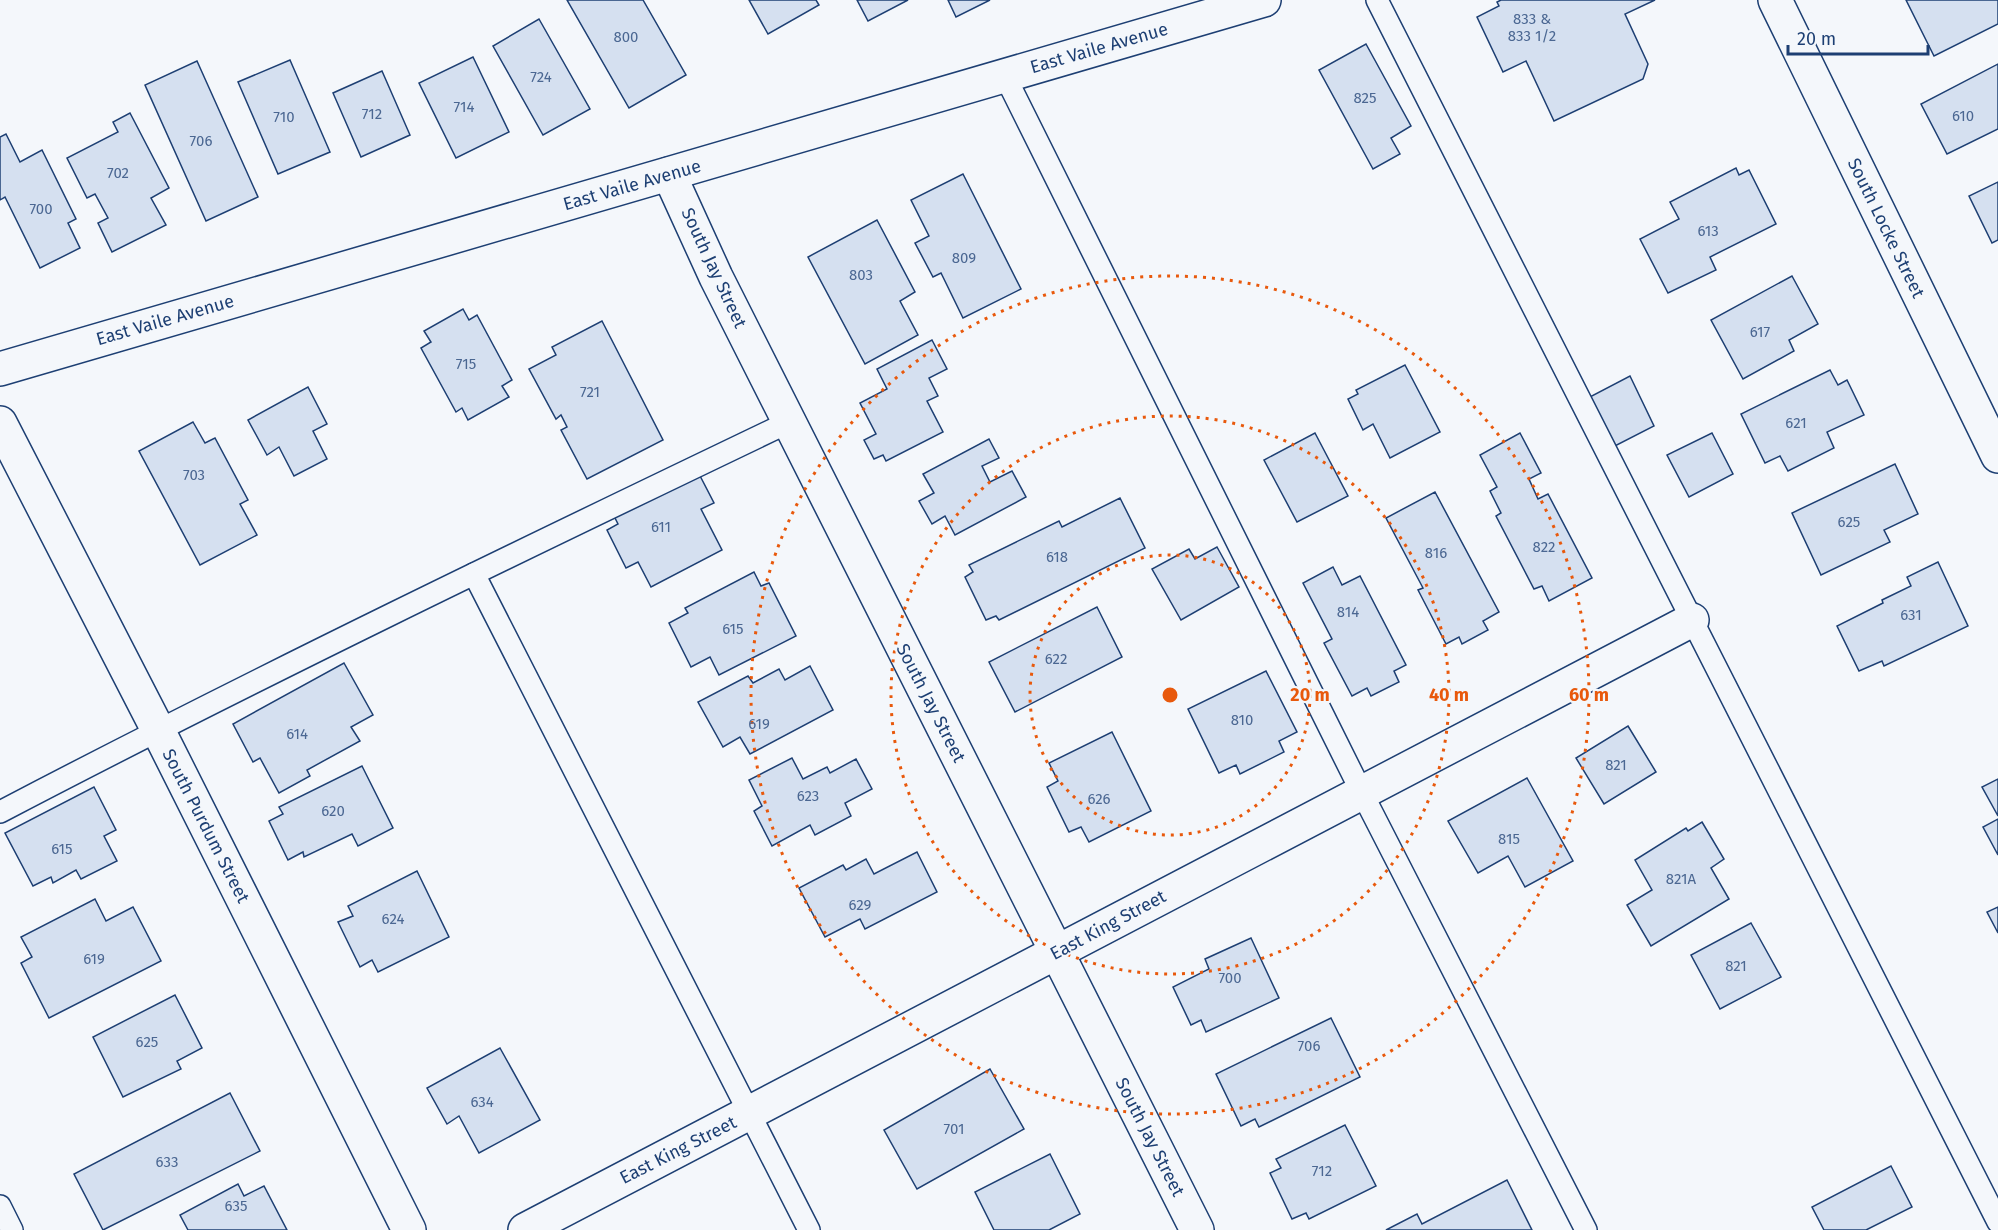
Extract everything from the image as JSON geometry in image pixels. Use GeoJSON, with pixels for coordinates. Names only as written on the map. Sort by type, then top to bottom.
{"type":"FeatureCollection","features":[{"type":"Feature","properties":{"kind":"street","name":"East Vaile Avenue"},"geometry":{"type":"LineString","coordinates":[[0,369],[1264,0]]}},
{"type":"Feature","properties":{"kind":"street","name":"South Locke Street"},"geometry":{"type":"LineString","coordinates":[[1775,0],[1998,456]]}},
{"type":"Feature","properties":{"kind":"street","name":"South Jay Street"},"geometry":{"type":"LineString","coordinates":[[669,174],[716,277],[1197,1230]]}},
{"type":"Feature","properties":{"kind":"street","name":"South Purdum Street"},"geometry":{"type":"LineString","coordinates":[[0,423],[158,730],[409,1230]]}},
{"type":"Feature","properties":{"kind":"street","name":"East King Street"},"geometry":{"type":"LineString","coordinates":[[525,1230],[1692,620]]}},
{"type":"Feature","properties":{"kind":"lane"},"geometry":{"type":"LineString","coordinates":[[1377,0],[1998,1222]]}},
{"type":"Feature","properties":{"kind":"lane"},"geometry":{"type":"LineString","coordinates":[[1005,76],[1362,793],[1586,1230]]}},
{"type":"Feature","properties":{"kind":"lane"},"geometry":{"type":"LineString","coordinates":[[0,812],[158,730],[789,422]]}},
{"type":"Feature","properties":{"kind":"lane"},"geometry":{"type":"LineString","coordinates":[[474,574],[808,1230]]}},
{"type":"Feature","properties":{"kind":"lane"},"geometry":{"type":"LineString","coordinates":[[0,1206],[12,1230]]}},
{"type":"Feature","properties":{"kind":"building"},"geometry":{"type":"Polygon","coordinates":[[[567,0],[643,0],[686,75],[629,108],[567,0]]]}},
{"type":"Feature","properties":{"kind":"building"},"geometry":{"type":"Polygon","coordinates":[[[749,0],[816,0],[819,5],[768,34],[749,0]]]}},
{"type":"Feature","properties":{"kind":"building"},"geometry":{"type":"Polygon","coordinates":[[[857,0],[908,0],[868,21],[857,0]]]}},
{"type":"Feature","properties":{"kind":"building"},"geometry":{"type":"Polygon","coordinates":[[[948,0],[990,0],[956,17],[948,0]]]}},
{"type":"Feature","properties":{"kind":"building"},"geometry":{"type":"Polygon","coordinates":[[[1501,0],[1655,0],[1625,14],[1648,64],[1643,79],[1554,121],[1526,61],[1503,72],[1477,17],[1499,6],[1497,2],[1501,0]]]}},
{"type":"Feature","properties":{"kind":"building"},"geometry":{"type":"Polygon","coordinates":[[[1906,0],[1998,0],[1998,24],[1934,56],[1906,0]]]}},
{"type":"Feature","properties":{"kind":"building"},"geometry":{"type":"Polygon","coordinates":[[[539,19],[590,109],[543,135],[493,46],[539,19]]]}},
{"type":"Feature","properties":{"kind":"building"},"geometry":{"type":"Polygon","coordinates":[[[1366,44],[1411,126],[1391,138],[1400,154],[1373,169],[1319,70],[1366,44]]]}},
{"type":"Feature","properties":{"kind":"building"},"geometry":{"type":"Polygon","coordinates":[[[473,57],[509,132],[456,158],[419,83],[473,57]]]}},
{"type":"Feature","properties":{"kind":"building"},"geometry":{"type":"Polygon","coordinates":[[[290,60],[330,152],[278,174],[238,82],[290,60]]]}},
{"type":"Feature","properties":{"kind":"building"},"geometry":{"type":"Polygon","coordinates":[[[197,61],[258,197],[206,221],[145,85],[197,61]]]}},
{"type":"Feature","properties":{"kind":"building"},"geometry":{"type":"Polygon","coordinates":[[[1998,64],[1998,129],[1947,154],[1921,104],[1998,64]]]}},
{"type":"Feature","properties":{"kind":"building"},"geometry":{"type":"Polygon","coordinates":[[[382,71],[410,135],[361,157],[333,93],[382,71]]]}},
{"type":"Feature","properties":{"kind":"building"},"geometry":{"type":"Polygon","coordinates":[[[130,113],[169,188],[151,198],[166,225],[112,252],[98,223],[108,218],[95,194],[87,198],[67,158],[118,132],[113,122],[130,113]]]}},
{"type":"Feature","properties":{"kind":"building"},"geometry":{"type":"Polygon","coordinates":[[[6,134],[20,162],[42,150],[76,219],[68,223],[80,248],[40,268],[5,197],[0,200],[0,137],[6,134]]]}},
{"type":"Feature","properties":{"kind":"building"},"geometry":{"type":"Polygon","coordinates":[[[1736,168],[1739,175],[1749,170],[1776,224],[1710,257],[1716,270],[1668,293],[1640,239],[1679,219],[1670,202],[1736,168]]]}},
{"type":"Feature","properties":{"kind":"building"},"geometry":{"type":"Polygon","coordinates":[[[963,174],[1021,289],[963,318],[941,273],[933,277],[915,243],[929,236],[911,200],[963,174]]]}},
{"type":"Feature","properties":{"kind":"building"},"geometry":{"type":"Polygon","coordinates":[[[1998,182],[1998,240],[1992,243],[1969,196],[1998,182]]]}},
{"type":"Feature","properties":{"kind":"building"},"geometry":{"type":"Polygon","coordinates":[[[877,220],[915,292],[900,301],[918,335],[865,364],[808,257],[877,220]]]}},
{"type":"Feature","properties":{"kind":"building"},"geometry":{"type":"Polygon","coordinates":[[[1792,276],[1818,324],[1789,340],[1794,351],[1743,379],[1711,320],[1792,276]]]}},
{"type":"Feature","properties":{"kind":"building"},"geometry":{"type":"Polygon","coordinates":[[[463,309],[469,320],[477,315],[512,380],[502,386],[509,397],[468,420],[462,408],[456,412],[421,348],[431,342],[424,331],[463,309]]]}},
{"type":"Feature","properties":{"kind":"building"},"geometry":{"type":"Polygon","coordinates":[[[602,321],[663,440],[587,479],[561,430],[567,427],[561,415],[556,419],[529,369],[556,355],[552,347],[602,321]]]}},
{"type":"Feature","properties":{"kind":"building"},"geometry":{"type":"Polygon","coordinates":[[[932,340],[947,369],[929,378],[938,396],[927,401],[943,432],[886,461],[883,455],[874,459],[864,440],[876,434],[860,403],[887,389],[877,369],[932,340]]]}},
{"type":"Feature","properties":{"kind":"building"},"geometry":{"type":"Polygon","coordinates":[[[1405,365],[1440,432],[1390,458],[1373,424],[1363,430],[1348,399],[1358,394],[1356,390],[1405,365]]]}},
{"type":"Feature","properties":{"kind":"building"},"geometry":{"type":"Polygon","coordinates":[[[1830,370],[1838,385],[1847,380],[1864,415],[1827,432],[1834,448],[1788,471],[1780,456],[1765,463],[1741,414],[1830,370]]]}},
{"type":"Feature","properties":{"kind":"building"},"geometry":{"type":"Polygon","coordinates":[[[1630,376],[1654,426],[1609,449],[1584,400],[1630,376]]]}},
{"type":"Feature","properties":{"kind":"building"},"geometry":{"type":"Polygon","coordinates":[[[308,387],[327,424],[313,431],[327,459],[294,476],[279,447],[267,455],[248,420],[308,387]]]}},
{"type":"Feature","properties":{"kind":"building"},"geometry":{"type":"Polygon","coordinates":[[[193,422],[205,443],[215,438],[248,500],[240,504],[257,535],[200,565],[139,451],[193,422]]]}},
{"type":"Feature","properties":{"kind":"building"},"geometry":{"type":"Polygon","coordinates":[[[1315,433],[1348,496],[1297,522],[1264,460],[1315,433]]]}},
{"type":"Feature","properties":{"kind":"building"},"geometry":{"type":"Polygon","coordinates":[[[1520,433],[1541,473],[1529,479],[1538,499],[1548,494],[1592,578],[1549,601],[1542,586],[1534,589],[1496,516],[1501,513],[1490,491],[1497,487],[1480,455],[1520,433]]]}},
{"type":"Feature","properties":{"kind":"building"},"geometry":{"type":"Polygon","coordinates":[[[1712,433],[1733,474],[1689,497],[1667,455],[1712,433]]]}},
{"type":"Feature","properties":{"kind":"building"},"geometry":{"type":"Polygon","coordinates":[[[989,439],[999,458],[982,466],[990,482],[1012,471],[1026,497],[955,535],[945,516],[932,524],[919,501],[934,493],[923,474],[989,439]]]}},
{"type":"Feature","properties":{"kind":"building"},"geometry":{"type":"Polygon","coordinates":[[[1895,464],[1918,514],[1884,530],[1890,542],[1821,575],[1792,513],[1895,464]]]}},
{"type":"Feature","properties":{"kind":"building"},"geometry":{"type":"Polygon","coordinates":[[[697,470],[714,503],[701,509],[722,550],[651,587],[638,562],[626,568],[607,530],[618,524],[613,514],[697,470]]]}},
{"type":"Feature","properties":{"kind":"building"},"geometry":{"type":"Polygon","coordinates":[[[1435,492],[1499,612],[1483,621],[1488,630],[1462,644],[1459,637],[1446,644],[1418,590],[1423,588],[1386,518],[1435,492]]]}},
{"type":"Feature","properties":{"kind":"building"},"geometry":{"type":"Polygon","coordinates":[[[1120,498],[1145,548],[999,620],[996,616],[986,620],[965,577],[973,572],[969,565],[1059,521],[1062,527],[1120,498]]]}},
{"type":"Feature","properties":{"kind":"building"},"geometry":{"type":"Polygon","coordinates":[[[1217,547],[1239,587],[1181,620],[1152,569],[1189,549],[1195,559],[1217,547]]]}},
{"type":"Feature","properties":{"kind":"building"},"geometry":{"type":"Polygon","coordinates":[[[1938,562],[1968,626],[1884,666],[1882,661],[1859,671],[1837,626],[1911,586],[1907,577],[1938,562]]]}},
{"type":"Feature","properties":{"kind":"building"},"geometry":{"type":"Polygon","coordinates":[[[1333,567],[1342,585],[1360,576],[1406,665],[1394,671],[1399,682],[1371,696],[1367,688],[1352,696],[1324,643],[1332,639],[1303,583],[1333,567]]]}},
{"type":"Feature","properties":{"kind":"building"},"geometry":{"type":"Polygon","coordinates":[[[754,572],[761,586],[769,583],[796,636],[719,675],[710,657],[691,667],[669,623],[688,613],[685,608],[754,572]]]}},
{"type":"Feature","properties":{"kind":"building"},"geometry":{"type":"Polygon","coordinates":[[[1097,607],[1122,657],[1015,712],[989,662],[1097,607]]]}},
{"type":"Feature","properties":{"kind":"building"},"geometry":{"type":"Polygon","coordinates":[[[344,663],[373,715],[351,727],[360,741],[307,770],[310,776],[279,793],[260,758],[253,762],[233,724],[344,663]]]}},
{"type":"Feature","properties":{"kind":"building"},"geometry":{"type":"Polygon","coordinates":[[[810,666],[833,710],[750,754],[740,737],[723,747],[698,702],[748,676],[753,683],[779,669],[785,680],[810,666]]]}},
{"type":"Feature","properties":{"kind":"building"},"geometry":{"type":"Polygon","coordinates":[[[1266,671],[1297,732],[1279,741],[1284,752],[1240,774],[1236,765],[1219,773],[1188,709],[1266,671]]]}},
{"type":"Feature","properties":{"kind":"building"},"geometry":{"type":"Polygon","coordinates":[[[1628,726],[1656,772],[1604,804],[1576,758],[1628,726]]]}},
{"type":"Feature","properties":{"kind":"building"},"geometry":{"type":"Polygon","coordinates":[[[1112,732],[1151,811],[1089,842],[1081,827],[1069,832],[1047,787],[1058,781],[1049,763],[1112,732]]]}},
{"type":"Feature","properties":{"kind":"building"},"geometry":{"type":"Polygon","coordinates":[[[792,758],[803,779],[827,767],[830,773],[856,759],[872,789],[845,803],[851,816],[815,835],[810,825],[772,846],[754,811],[762,806],[749,780],[792,758]]]}},
{"type":"Feature","properties":{"kind":"building"},"geometry":{"type":"Polygon","coordinates":[[[362,766],[393,828],[358,846],[352,834],[304,857],[303,852],[288,860],[269,821],[283,814],[279,807],[362,766]]]}},
{"type":"Feature","properties":{"kind":"building"},"geometry":{"type":"Polygon","coordinates":[[[1527,778],[1573,861],[1525,887],[1508,856],[1478,873],[1448,821],[1527,778]]]}},
{"type":"Feature","properties":{"kind":"building"},"geometry":{"type":"Polygon","coordinates":[[[1998,779],[1998,816],[1982,787],[1998,779]]]}},
{"type":"Feature","properties":{"kind":"building"},"geometry":{"type":"Polygon","coordinates":[[[94,787],[116,830],[104,836],[117,861],[81,879],[76,870],[53,883],[51,877],[33,886],[5,833],[94,787]]]}},
{"type":"Feature","properties":{"kind":"building"},"geometry":{"type":"Polygon","coordinates":[[[1998,819],[1998,855],[1983,827],[1998,819]]]}},
{"type":"Feature","properties":{"kind":"building"},"geometry":{"type":"Polygon","coordinates":[[[1702,822],[1724,859],[1711,868],[1729,899],[1651,946],[1627,905],[1652,890],[1635,860],[1686,828],[1688,831],[1702,822]]]}},
{"type":"Feature","properties":{"kind":"building"},"geometry":{"type":"Polygon","coordinates":[[[917,852],[937,892],[865,929],[860,919],[825,937],[799,888],[843,865],[846,870],[866,859],[874,874],[917,852]]]}},
{"type":"Feature","properties":{"kind":"building"},"geometry":{"type":"Polygon","coordinates":[[[417,871],[449,937],[378,972],[372,960],[360,967],[338,922],[353,916],[348,906],[417,871]]]}},
{"type":"Feature","properties":{"kind":"building"},"geometry":{"type":"Polygon","coordinates":[[[95,899],[106,921],[133,907],[161,961],[49,1018],[21,963],[32,957],[21,937],[95,899]]]}},
{"type":"Feature","properties":{"kind":"building"},"geometry":{"type":"Polygon","coordinates":[[[1998,907],[1998,933],[1987,912],[1998,907]]]}},
{"type":"Feature","properties":{"kind":"building"},"geometry":{"type":"Polygon","coordinates":[[[1751,923],[1781,977],[1720,1009],[1691,955],[1751,923]]]}},
{"type":"Feature","properties":{"kind":"building"},"geometry":{"type":"Polygon","coordinates":[[[1251,938],[1279,998],[1206,1032],[1201,1020],[1191,1025],[1173,987],[1209,969],[1205,959],[1251,938]]]}},
{"type":"Feature","properties":{"kind":"building"},"geometry":{"type":"Polygon","coordinates":[[[175,995],[202,1048],[177,1061],[181,1069],[123,1097],[93,1037],[175,995]]]}},
{"type":"Feature","properties":{"kind":"building"},"geometry":{"type":"Polygon","coordinates":[[[1331,1018],[1360,1077],[1259,1127],[1255,1119],[1241,1126],[1216,1074],[1331,1018]]]}},
{"type":"Feature","properties":{"kind":"building"},"geometry":{"type":"Polygon","coordinates":[[[500,1048],[540,1120],[479,1153],[459,1116],[447,1124],[427,1088],[500,1048]]]}},
{"type":"Feature","properties":{"kind":"building"},"geometry":{"type":"Polygon","coordinates":[[[990,1069],[1024,1129],[917,1189],[884,1130],[990,1069]]]}},
{"type":"Feature","properties":{"kind":"building"},"geometry":{"type":"Polygon","coordinates":[[[230,1093],[260,1151],[103,1230],[74,1174],[230,1093]]]}},
{"type":"Feature","properties":{"kind":"building"},"geometry":{"type":"Polygon","coordinates":[[[1345,1125],[1376,1186],[1309,1219],[1306,1213],[1292,1219],[1270,1173],[1281,1168],[1276,1159],[1345,1125]]]}},
{"type":"Feature","properties":{"kind":"building"},"geometry":{"type":"Polygon","coordinates":[[[1050,1154],[1080,1214],[1049,1230],[994,1230],[975,1192],[1050,1154]]]}},
{"type":"Feature","properties":{"kind":"building"},"geometry":{"type":"Polygon","coordinates":[[[1891,1166],[1912,1207],[1866,1230],[1824,1230],[1812,1207],[1891,1166]]]}},
{"type":"Feature","properties":{"kind":"building"},"geometry":{"type":"Polygon","coordinates":[[[1507,1180],[1532,1230],[1386,1230],[1417,1214],[1422,1224],[1507,1180]]]}},
{"type":"Feature","properties":{"kind":"building"},"geometry":{"type":"Polygon","coordinates":[[[238,1184],[244,1196],[264,1186],[287,1230],[188,1230],[180,1215],[238,1184]]]}}]}
